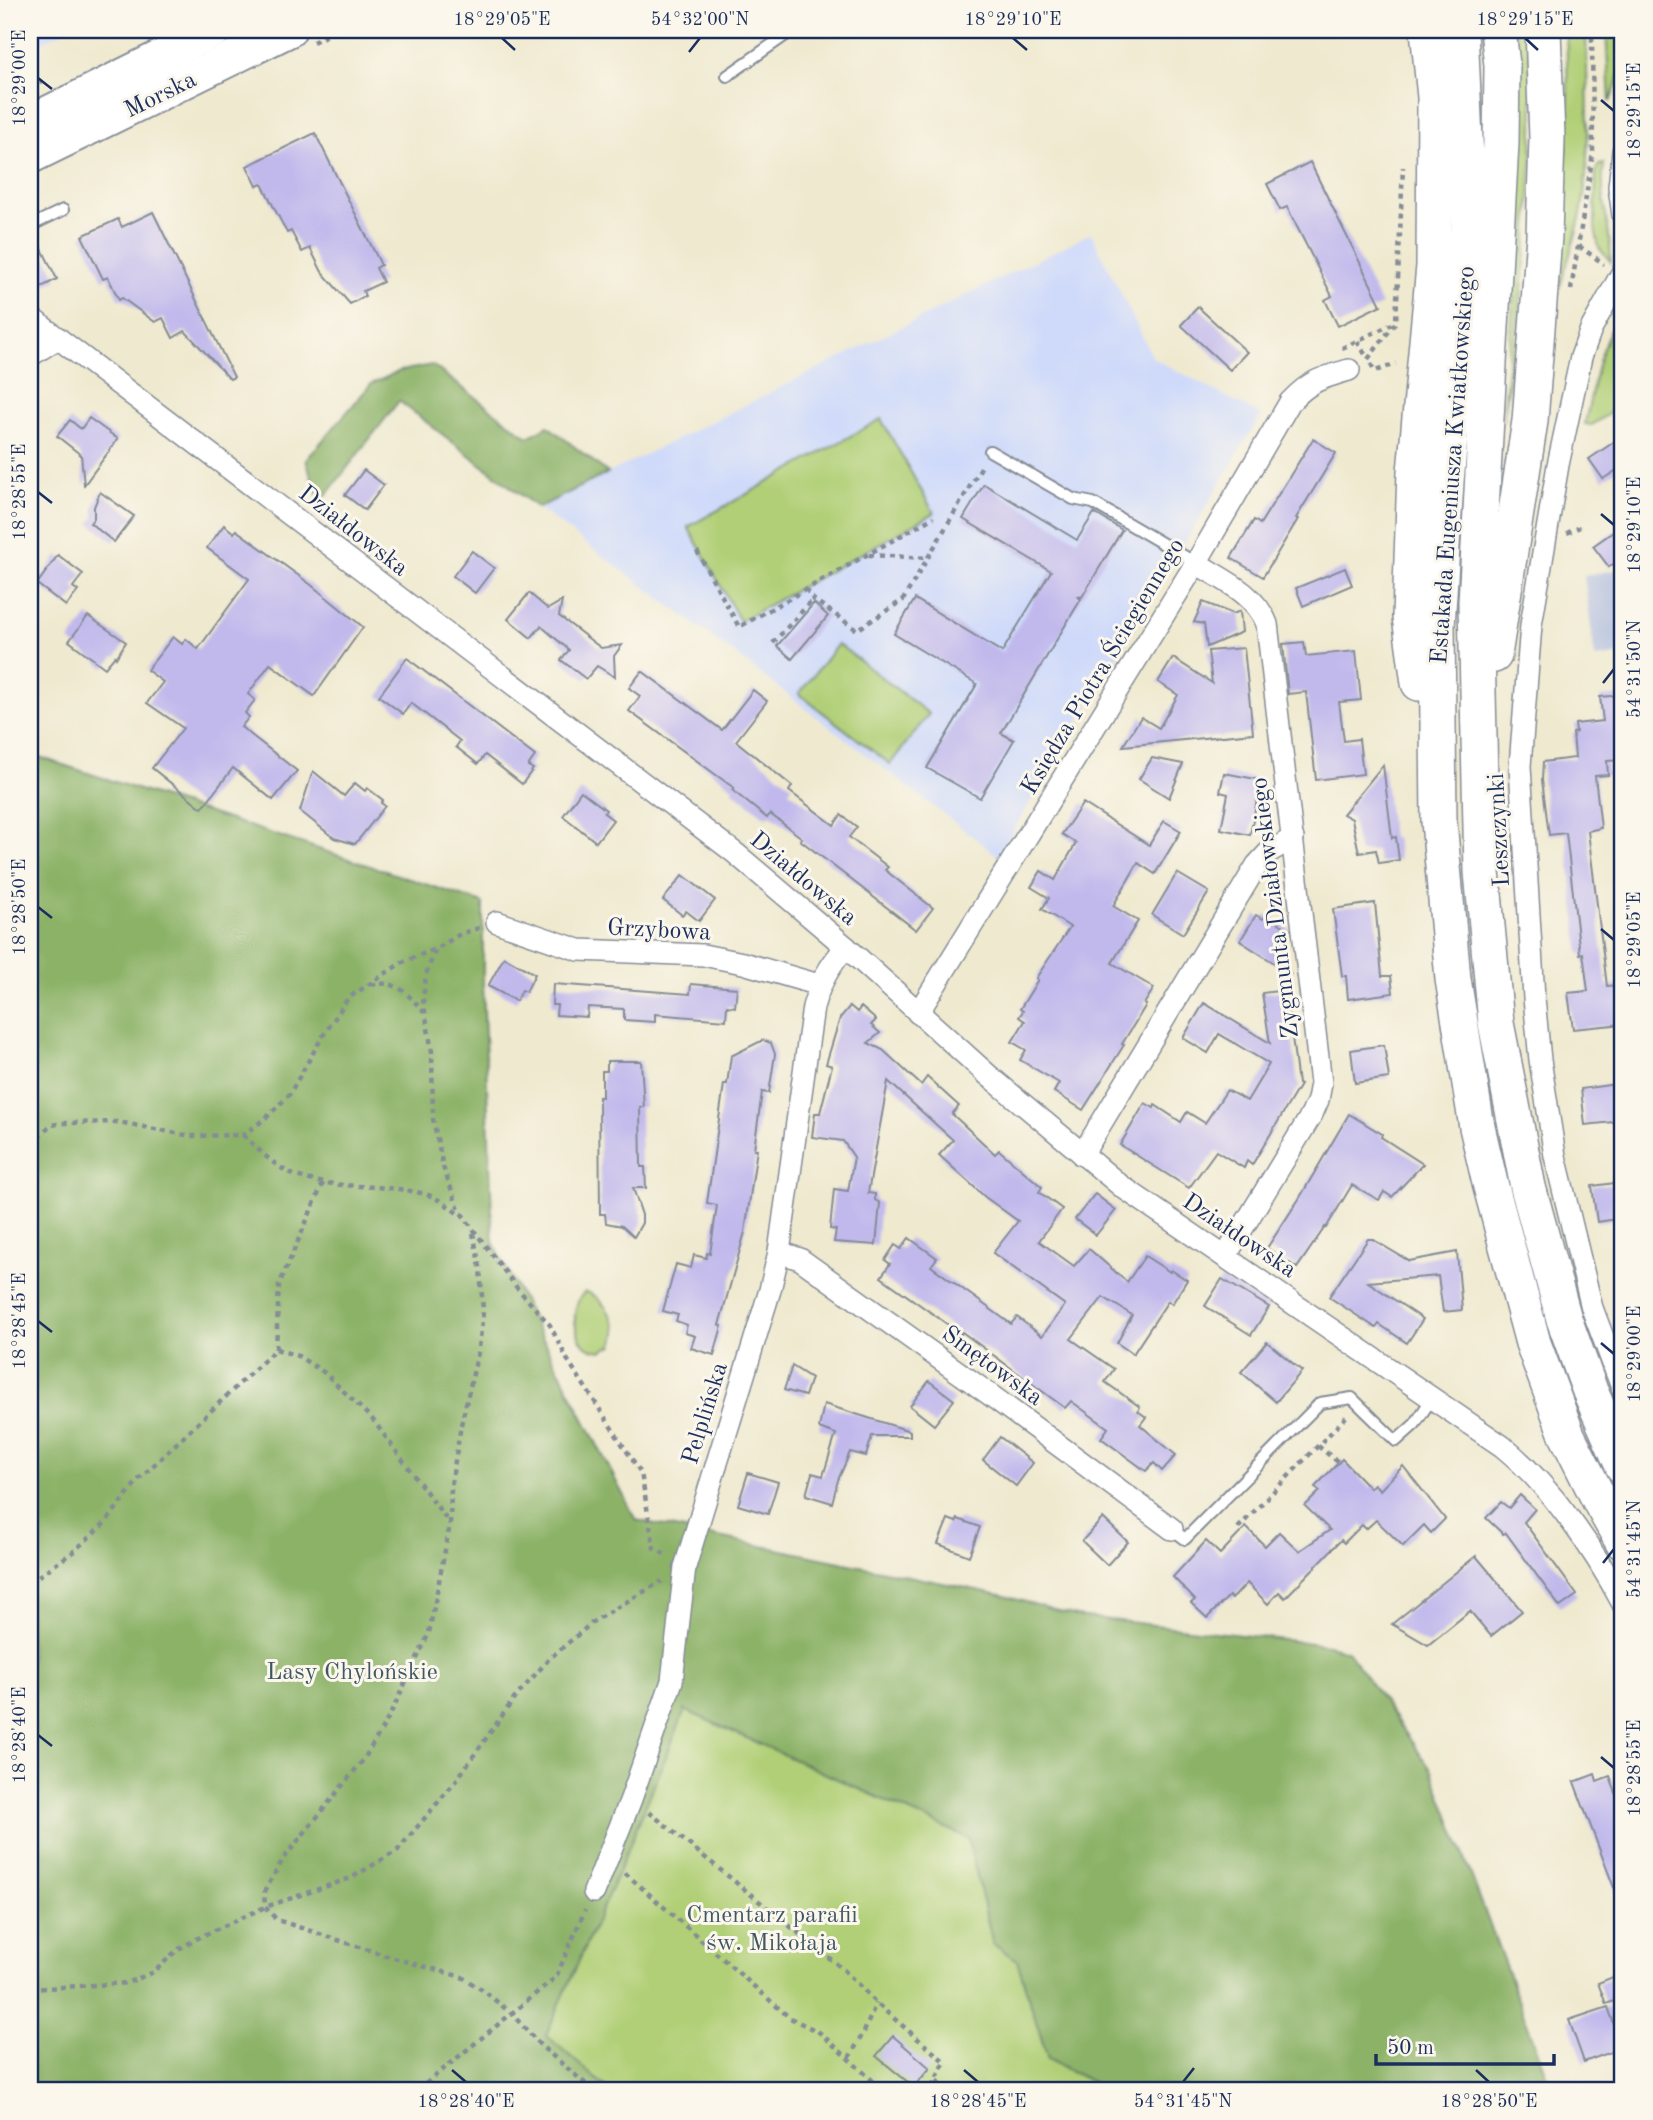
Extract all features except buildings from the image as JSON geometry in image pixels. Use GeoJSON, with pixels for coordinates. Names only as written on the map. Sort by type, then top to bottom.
{"type":"FeatureCollection","features":[{"type":"Feature","properties":{"kind":"highway"},"geometry":{"type":"LineString","coordinates":[[1428,30],[1435,97],[1434,266],[1415,472],[1410,617],[1439,821]]}},
{"type":"Feature","properties":{"kind":"highway","name":"Estakada Eugeniusza Kwiatkowskiego"},"geometry":{"type":"LineString","coordinates":[[1460,30],[1469,227],[1446,481],[1437,626],[1439,821],[1453,979],[1478,1127],[1522,1306],[1554,1402],[1573,1446],[1623,1542]]}},
{"type":"Feature","properties":{"kind":"highway","name":"Estakada Eugeniusza Kwiatkowskiego"},"geometry":{"type":"LineString","coordinates":[[1498,30],[1502,65],[1501,157],[1476,601],[1482,872],[1496,1023],[1528,1187],[1564,1319],[1590,1391],[1623,1466]]}},
{"type":"Feature","properties":{"kind":"highway"},"geometry":{"type":"LineString","coordinates":[[1480,745],[1530,421],[1544,236],[1547,138],[1543,30]]}},
{"type":"Feature","properties":{"kind":"main road","name":"Morska"},"geometry":{"type":"LineString","coordinates":[[30,157],[289,30]]}},
{"type":"Feature","properties":{"kind":"main road","name":"Morska"},"geometry":{"type":"LineString","coordinates":[[30,122],[201,33]]}},
{"type":"Feature","properties":{"kind":"street"},"geometry":{"type":"LineString","coordinates":[[1622,155],[1619,187],[1623,215]]}},
{"type":"Feature","properties":{"kind":"street","name":"Leszczynki"},"geometry":{"type":"LineString","coordinates":[[1623,271],[1591,329],[1578,370],[1531,625],[1520,766],[1534,998],[1540,1060],[1555,1156],[1592,1308],[1623,1390]]}},
{"type":"Feature","properties":{"kind":"street","name":"Działdowska"},"geometry":{"type":"LineString","coordinates":[[30,317],[735,853],[1121,1186],[1502,1446],[1540,1481],[1598,1560],[1623,1604]]}},
{"type":"Feature","properties":{"kind":"street"},"geometry":{"type":"LineString","coordinates":[[30,356],[58,338]]}},
{"type":"Feature","properties":{"kind":"street","name":"Księdza Piotra Ściegiennego"},"geometry":{"type":"LineString","coordinates":[[918,1013],[1196,563],[1290,402],[1306,386],[1323,377],[1349,370]]}},
{"type":"Feature","properties":{"kind":"street","name":"Zygmunta Działowskiego"},"geometry":{"type":"LineString","coordinates":[[1196,563],[1254,600],[1267,624],[1321,1083],[1311,1114],[1225,1256]]}},
{"type":"Feature","properties":{"kind":"street"},"geometry":{"type":"LineString","coordinates":[[1082,1155],[1257,865],[1269,852],[1293,838]]}},
{"type":"Feature","properties":{"kind":"street","name":"Grzybowa"},"geometry":{"type":"LineString","coordinates":[[497,922],[579,950],[703,955],[743,962],[819,985]]}},
{"type":"Feature","properties":{"kind":"street","name":"Pelplińska"},"geometry":{"type":"LineString","coordinates":[[594,1892],[631,1799],[672,1681],[685,1567],[770,1290],[779,1252],[813,1007],[819,985],[830,965],[846,947]]}},
{"type":"Feature","properties":{"kind":"street","name":"Smętowska"},"geometry":{"type":"LineString","coordinates":[[779,1252],[800,1259],[1172,1529]]}},
{"type":"Feature","properties":{"kind":"lane"},"geometry":{"type":"LineString","coordinates":[[727,76],[793,30]]}},
{"type":"Feature","properties":{"kind":"lane"},"geometry":{"type":"LineString","coordinates":[[30,226],[63,210]]}},
{"type":"Feature","properties":{"kind":"lane"},"geometry":{"type":"LineString","coordinates":[[990,451],[1073,499],[1093,503],[1196,563]]}},
{"type":"Feature","properties":{"kind":"lane"},"geometry":{"type":"LineString","coordinates":[[1172,1529],[1185,1539],[1320,1403],[1352,1398],[1396,1441],[1415,1424],[1432,1398]]}},
{"type":"Feature","properties":{"kind":"path"},"geometry":{"type":"LineString","coordinates":[[1577,260],[1593,153],[1592,30]]}},
{"type":"Feature","properties":{"kind":"path"},"geometry":{"type":"LineString","coordinates":[[1349,370],[1368,358],[1396,322],[1403,160]]}},
{"type":"Feature","properties":{"kind":"path"},"geometry":{"type":"LineString","coordinates":[[1382,368],[1375,371],[1357,341],[1396,322]]}},
{"type":"Feature","properties":{"kind":"path"},"geometry":{"type":"LineString","coordinates":[[806,589],[813,599],[857,630],[903,600],[990,451]]}},
{"type":"Feature","properties":{"kind":"path"},"geometry":{"type":"LineString","coordinates":[[697,551],[739,627],[934,517]]}},
{"type":"Feature","properties":{"kind":"path"},"geometry":{"type":"LineString","coordinates":[[866,555],[927,558]]}},
{"type":"Feature","properties":{"kind":"path"},"geometry":{"type":"LineString","coordinates":[[773,643],[813,599]]}},
{"type":"Feature","properties":{"kind":"path"},"geometry":{"type":"LineString","coordinates":[[30,1156],[39,1136],[51,1125],[118,1122],[191,1136],[243,1135],[266,1118],[289,1095],[348,998],[403,962],[436,949],[460,934],[497,922]]}},
{"type":"Feature","properties":{"kind":"path"},"geometry":{"type":"LineString","coordinates":[[30,1989],[127,1983],[154,1972],[177,1950],[202,1936],[265,1907],[351,1878],[397,1850],[455,1782],[514,1699],[549,1659],[594,1621],[685,1567],[654,1548],[641,1473],[567,1359],[550,1325],[517,1288],[463,1217],[443,1167],[433,1119],[432,1052],[424,1012],[426,974],[436,949]]}},
{"type":"Feature","properties":{"kind":"path"},"geometry":{"type":"LineString","coordinates":[[367,986],[382,983],[402,988],[424,1012]]}},
{"type":"Feature","properties":{"kind":"path"},"geometry":{"type":"LineString","coordinates":[[30,1133],[39,1136]]}},
{"type":"Feature","properties":{"kind":"path"},"geometry":{"type":"LineString","coordinates":[[243,1135],[271,1162],[294,1175],[323,1183],[370,1185],[431,1195],[463,1217]]}},
{"type":"Feature","properties":{"kind":"path"},"geometry":{"type":"LineString","coordinates":[[30,1582],[73,1552],[106,1522],[139,1479],[276,1349],[279,1285],[323,1183]]}},
{"type":"Feature","properties":{"kind":"path"},"geometry":{"type":"LineString","coordinates":[[473,1232],[480,1267],[483,1312],[479,1348],[461,1425],[451,1485],[450,1524],[429,1633],[389,1717],[364,1759],[284,1858],[264,1892],[265,1907],[277,1920],[462,1977],[512,2014],[541,2046],[593,2090]]}},
{"type":"Feature","properties":{"kind":"path"},"geometry":{"type":"LineString","coordinates":[[276,1349],[298,1356],[325,1373],[373,1420],[450,1524]]}},
{"type":"Feature","properties":{"kind":"path"},"geometry":{"type":"LineString","coordinates":[[1238,1528],[1358,1404]]}},
{"type":"Feature","properties":{"kind":"path"},"geometry":{"type":"LineString","coordinates":[[1318,1446],[1338,1462]]}},
{"type":"Feature","properties":{"kind":"path"},"geometry":{"type":"LineString","coordinates":[[631,1799],[844,1970],[876,2003],[945,2062],[930,2090]]}},
{"type":"Feature","properties":{"kind":"path"},"geometry":{"type":"LineString","coordinates":[[608,1858],[790,2018],[819,2032],[883,2090]]}},
{"type":"Feature","properties":{"kind":"path"},"geometry":{"type":"LineString","coordinates":[[418,2090],[556,1977],[594,1892]]}},
{"type":"Feature","properties":{"kind":"path"},"geometry":{"type":"LineString","coordinates":[[849,2058],[876,2003]]}},
{"type":"Feature","properties":{"kind":"path"},"geometry":{"type":"LineString","coordinates":[[937,2080],[947,2090]]}},
{"type":"Feature","properties":{"kind":"shaded area"},"geometry":{"type":"Polygon","coordinates":[[[30,30],[66,30],[30,48],[30,30]]]}},
{"type":"Feature","properties":{"kind":"shaded area"},"geometry":{"type":"Polygon","coordinates":[[[1091,233],[1153,358],[1261,415],[998,856],[728,649],[538,508],[1091,233]]]}},
{"type":"Feature","properties":{"kind":"shaded area"},"geometry":{"type":"Polygon","coordinates":[[[1623,569],[1623,654],[1595,658],[1584,575],[1623,569]]]}},
{"type":"Feature","properties":{"kind":"green space"},"geometry":{"type":"Polygon","coordinates":[[[1514,30],[1528,30],[1533,127],[1524,275],[1503,421],[1518,246],[1517,65],[1514,30]]]}},
{"type":"Feature","properties":{"kind":"green space"},"geometry":{"type":"Polygon","coordinates":[[[1566,30],[1586,30],[1587,160],[1580,216],[1553,307],[1569,122],[1566,30]]]}},
{"type":"Feature","properties":{"kind":"green space"},"geometry":{"type":"Polygon","coordinates":[[[1606,30],[1623,30],[1623,67],[1610,102],[1606,30]]]}},
{"type":"Feature","properties":{"kind":"green space"},"geometry":{"type":"Polygon","coordinates":[[[1604,164],[1603,189],[1611,262],[1599,248],[1595,228],[1596,171],[1599,165],[1604,164]]]}},
{"type":"Feature","properties":{"kind":"green space"},"geometry":{"type":"Polygon","coordinates":[[[1623,306],[1623,404],[1592,425],[1585,424],[1603,349],[1623,306]]]}},
{"type":"Feature","properties":{"kind":"green space"},"geometry":{"type":"Polygon","coordinates":[[[432,365],[528,437],[548,426],[608,473],[538,508],[399,401],[320,503],[306,460],[371,384],[400,371],[432,365]]]}},
{"type":"Feature","properties":{"kind":"green space"},"geometry":{"type":"Polygon","coordinates":[[[881,419],[934,513],[740,621],[688,527],[881,419]]]}},
{"type":"Feature","properties":{"kind":"green space"},"geometry":{"type":"Polygon","coordinates":[[[838,644],[929,714],[890,764],[799,694],[838,644]]]}},
{"type":"Feature","properties":{"kind":"green space","name":"Lasy Chylońskie"},"geometry":{"type":"Polygon","coordinates":[[[30,754],[483,903],[483,983],[493,1242],[636,1520],[1001,1595],[1076,1616],[1328,1645],[1349,1652],[1432,1771],[1552,2090],[1107,2090],[1048,2059],[1017,1960],[993,1944],[968,1838],[685,1710],[620,1868],[546,2035],[609,2090],[30,2090],[30,754]]]}},
{"type":"Feature","properties":{"kind":"green space"},"geometry":{"type":"Polygon","coordinates":[[[585,1292],[601,1302],[615,1327],[613,1345],[601,1351],[590,1349],[583,1343],[576,1329],[575,1312],[580,1297],[585,1292]]]}},
{"type":"Feature","properties":{"kind":"green space","name":"Cmentarz parafii św. Mikołaja"},"geometry":{"type":"Polygon","coordinates":[[[685,1710],[968,1838],[993,1944],[1017,1960],[1048,2059],[1107,2090],[609,2090],[545,2036],[620,1868],[685,1710]]]}}]}
